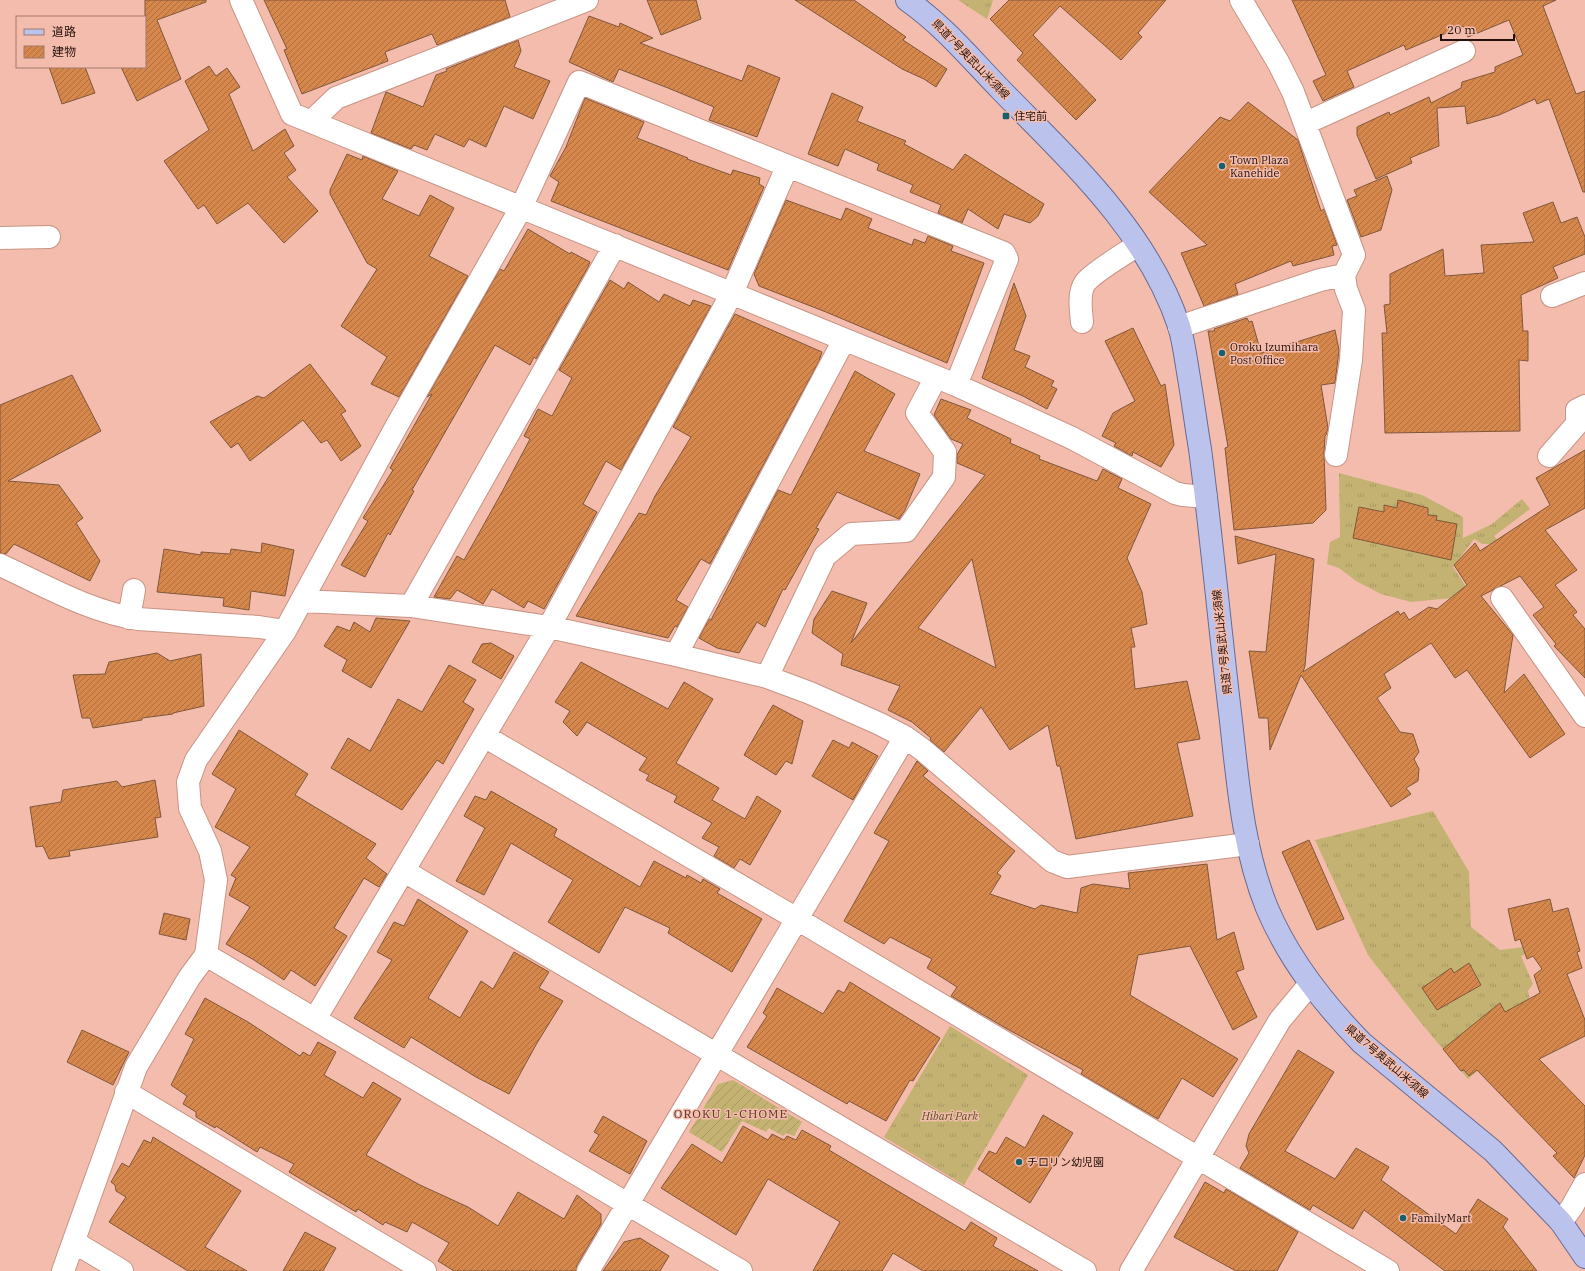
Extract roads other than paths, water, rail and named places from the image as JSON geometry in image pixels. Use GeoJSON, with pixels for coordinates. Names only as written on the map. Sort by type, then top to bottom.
{"type":"FeatureCollection","features":[{"type":"Feature","properties":{"kind":"main road","name":"県道7号奥武山米須線"},"geometry":{"type":"LineString","coordinates":[[907,0],[931,17],[958,43],[982,70],[1092,183],[1115,211],[1138,245],[1166,297],[1179,327],[1189,382],[1206,498],[1239,790],[1248,844],[1267,906],[1287,948],[1310,984],[1362,1043],[1493,1151],[1561,1222],[1585,1257]]}},
{"type":"Feature","properties":{"kind":"street"},"geometry":{"type":"LineString","coordinates":[[241,0],[292,114],[956,385],[1072,438],[1175,493],[1183,496],[1206,498]]}},
{"type":"Feature","properties":{"kind":"street"},"geometry":{"type":"LineString","coordinates":[[311,122],[336,98],[587,0]]}},
{"type":"Feature","properties":{"kind":"street"},"geometry":{"type":"LineString","coordinates":[[1241,0],[1278,62],[1293,92],[1306,123],[1354,255],[1344,275],[1346,289],[1354,310],[1354,317],[1351,360],[1336,455]]}},
{"type":"Feature","properties":{"kind":"street"},"geometry":{"type":"LineString","coordinates":[[1306,123],[1464,51]]}},
{"type":"Feature","properties":{"kind":"street"},"geometry":{"type":"LineString","coordinates":[[63,1271],[136,1067],[189,978],[206,955],[216,880],[210,851],[190,808],[188,782],[196,760],[285,631],[396,427],[521,208],[578,82],[1004,253],[1008,259],[956,385]]}},
{"type":"Feature","properties":{"kind":"street"},"geometry":{"type":"LineString","coordinates":[[315,1019],[549,627],[732,293],[787,167]]}},
{"type":"Feature","properties":{"kind":"street"},"geometry":{"type":"LineString","coordinates":[[0,238],[49,237]]}},
{"type":"Feature","properties":{"kind":"street"},"geometry":{"type":"LineString","coordinates":[[411,606],[615,245]]}},
{"type":"Feature","properties":{"kind":"street"},"geometry":{"type":"LineString","coordinates":[[1082,322],[1081,304],[1086,283],[1138,245]]}},
{"type":"Feature","properties":{"kind":"street"},"geometry":{"type":"LineString","coordinates":[[1179,327],[1320,280],[1344,275]]}},
{"type":"Feature","properties":{"kind":"street"},"geometry":{"type":"LineString","coordinates":[[1552,296],[1585,283]]}},
{"type":"Feature","properties":{"kind":"street"},"geometry":{"type":"LineString","coordinates":[[676,655],[844,340]]}},
{"type":"Feature","properties":{"kind":"street"},"geometry":{"type":"LineString","coordinates":[[767,677],[825,556],[851,534],[906,531],[944,476],[945,452],[917,413],[936,377]]}},
{"type":"Feature","properties":{"kind":"street"},"geometry":{"type":"LineString","coordinates":[[1549,456],[1577,424],[1577,410],[1585,406]]}},
{"type":"Feature","properties":{"kind":"street"},"geometry":{"type":"LineString","coordinates":[[0,566],[74,599],[120,617],[259,627],[285,631]]}},
{"type":"Feature","properties":{"kind":"street"},"geometry":{"type":"LineString","coordinates":[[129,618],[134,590]]}},
{"type":"Feature","properties":{"kind":"street"},"geometry":{"type":"LineString","coordinates":[[1502,598],[1585,716]]}},
{"type":"Feature","properties":{"kind":"street"},"geometry":{"type":"LineString","coordinates":[[301,601],[411,606],[549,627],[767,677],[810,693],[906,737],[924,750],[1052,861],[1067,867],[1248,844]]}},
{"type":"Feature","properties":{"kind":"street"},"geometry":{"type":"LineString","coordinates":[[484,736],[797,919],[1388,1271]]}},
{"type":"Feature","properties":{"kind":"street"},"geometry":{"type":"LineString","coordinates":[[588,1271],[716,1053],[906,737]]}},
{"type":"Feature","properties":{"kind":"street"},"geometry":{"type":"LineString","coordinates":[[404,871],[1085,1271]]}},
{"type":"Feature","properties":{"kind":"street"},"geometry":{"type":"LineString","coordinates":[[206,955],[742,1271]]}},
{"type":"Feature","properties":{"kind":"street"},"geometry":{"type":"LineString","coordinates":[[1131,1271],[1280,1020],[1310,984]]}},
{"type":"Feature","properties":{"kind":"street"},"geometry":{"type":"LineString","coordinates":[[126,1092],[425,1271]]}},
{"type":"Feature","properties":{"kind":"street"},"geometry":{"type":"LineString","coordinates":[[1561,1222],[1584,1190]]}},
{"type":"Feature","properties":{"kind":"street"},"geometry":{"type":"LineString","coordinates":[[74,1242],[122,1271]]}},
{"type":"Feature","properties":{"kind":"place","name":"住宅前"},"geometry":{"type":"Point","coordinates":[1006,116]}},
{"type":"Feature","properties":{"kind":"place","name":"Town Plaza Kanehide"},"geometry":{"type":"Point","coordinates":[1222,166]}},
{"type":"Feature","properties":{"kind":"place","name":"Oroku Izumihara Post Office"},"geometry":{"type":"Point","coordinates":[1222,353]}},
{"type":"Feature","properties":{"kind":"place","name":"チロリン幼児園"},"geometry":{"type":"Point","coordinates":[1019,1162]}},
{"type":"Feature","properties":{"kind":"place","name":"FamilyMart"},"geometry":{"type":"Point","coordinates":[1403,1218]}},
{"type":"Feature","properties":{"kind":"district","name":"OROKU 1-CHOME"},"geometry":{"type":"Point","coordinates":[731,1114]}},
{"type":"Feature","properties":{"kind":"park label","name":"Hibari Park"},"geometry":{"type":"Point","coordinates":[950,1116]}}]}
